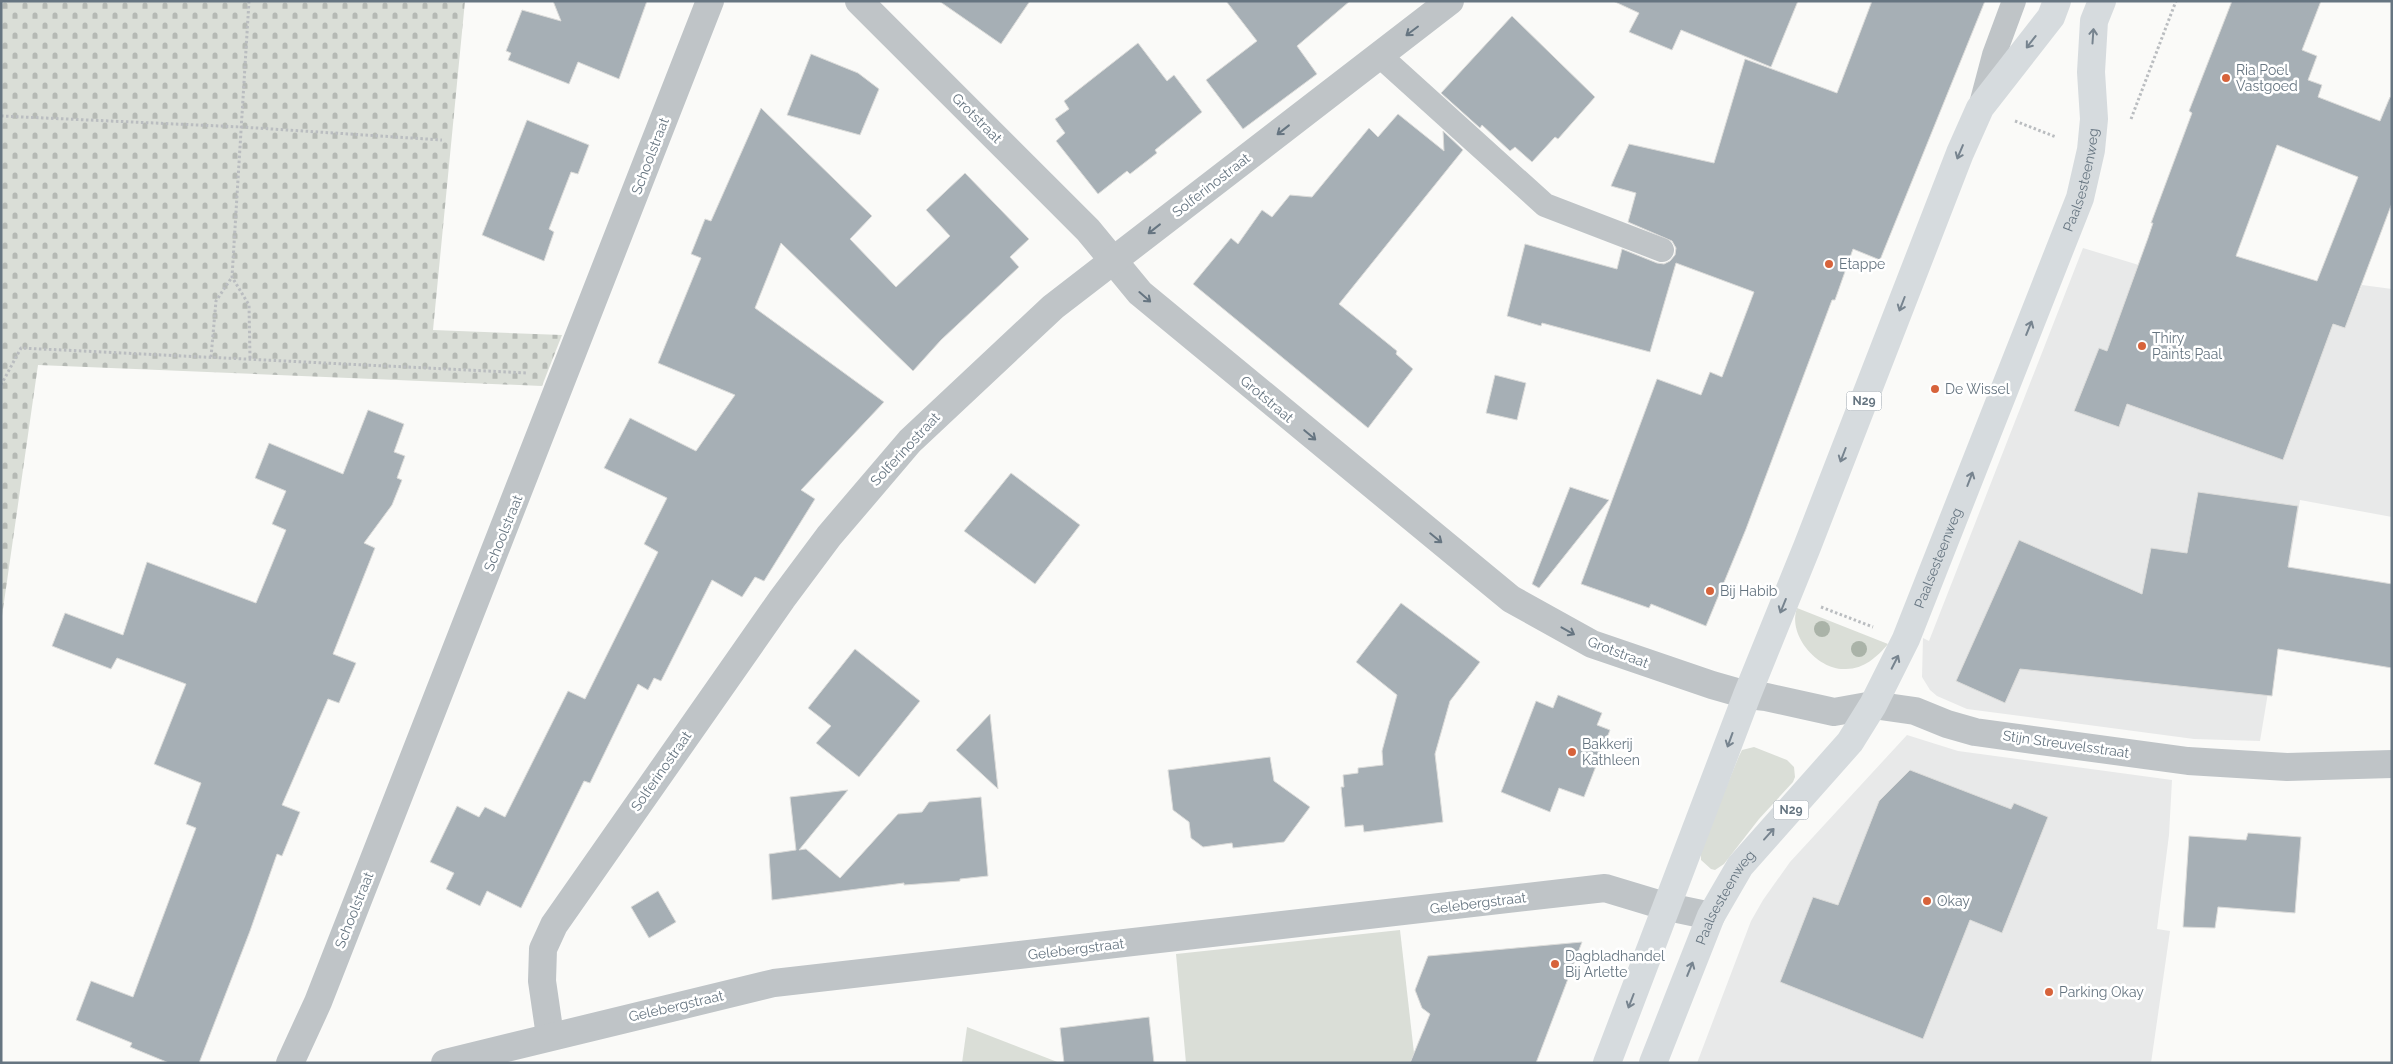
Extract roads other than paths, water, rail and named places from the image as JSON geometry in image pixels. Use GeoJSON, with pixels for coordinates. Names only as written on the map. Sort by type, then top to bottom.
{"type":"FeatureCollection","features":[{"type":"Feature","properties":{"kind":"main road","name":"N29"},"geometry":{"type":"LineString","coordinates":[[1607,1063],[1668,907],[1747,695],[1788,595],[1960,153],[1980,108],[2051,17],[2057,1]]}},
{"type":"Feature","properties":{"kind":"main road","name":"Paalsesteenweg"},"geometry":{"type":"LineString","coordinates":[[1653,1063],[1711,916],[1740,866],[1850,742],[1873,705],[1906,639],[2080,198],[2094,119],[2091,72],[2094,21],[2102,1]]}},
{"type":"Feature","properties":{"kind":"street","name":"Schoolstraat"},"geometry":{"type":"LineString","coordinates":[[290,1063],[318,1002],[566,374],[710,1]]}},
{"type":"Feature","properties":{"kind":"street","name":"Grotstraat"},"geometry":{"type":"LineString","coordinates":[[859,1],[1088,230],[1140,294],[1511,599],[1592,644],[1701,682],[1747,695]]}},
{"type":"Feature","properties":{"kind":"street","name":"Solferinostraat"},"geometry":{"type":"LineString","coordinates":[[550,1036],[542,981],[543,949],[554,925],[782,598],[829,536],[910,441],[1053,307],[1450,1]]}},
{"type":"Feature","properties":{"kind":"street","name":"Stijn Streuvelsstraat"},"geometry":{"type":"LineString","coordinates":[[1747,695],[1766,697],[1834,712],[1873,705],[1915,711],[1947,724],[1975,732],[2188,761],[2287,767],[2392,764]]}},
{"type":"Feature","properties":{"kind":"street","name":"Gelebergstraat"},"geometry":{"type":"LineString","coordinates":[[445,1063],[774,983],[1605,888],[1668,907],[1711,916]]}},
{"type":"Feature","properties":{"kind":"lane"},"geometry":{"type":"LineString","coordinates":[[1980,108],[1994,55],[2014,1]]}},
{"type":"Feature","properties":{"kind":"lane"},"geometry":{"type":"LineString","coordinates":[[1379,56],[1545,205],[1662,250]]}},
{"type":"Feature","properties":{"kind":"place","name":"Ria Poel Vastgoed"},"geometry":{"type":"Point","coordinates":[2226,78]}},
{"type":"Feature","properties":{"kind":"place","name":"Etappe"},"geometry":{"type":"Point","coordinates":[1829,264]}},
{"type":"Feature","properties":{"kind":"place","name":"Thiry Paints Paal"},"geometry":{"type":"Point","coordinates":[2142,346]}},
{"type":"Feature","properties":{"kind":"place","name":"De Wissel"},"geometry":{"type":"Point","coordinates":[1935,389]}},
{"type":"Feature","properties":{"kind":"place","name":"Bij Habib"},"geometry":{"type":"Point","coordinates":[1710,591]}},
{"type":"Feature","properties":{"kind":"place","name":"Bakkerij Kathleen"},"geometry":{"type":"Point","coordinates":[1572,752]}},
{"type":"Feature","properties":{"kind":"place","name":"Okay"},"geometry":{"type":"Point","coordinates":[1927,901]}},
{"type":"Feature","properties":{"kind":"place","name":"Dagbladhandel Bij Arlette"},"geometry":{"type":"Point","coordinates":[1555,964]}},
{"type":"Feature","properties":{"kind":"place","name":"Parking Okay"},"geometry":{"type":"Point","coordinates":[2049,992]}}]}
